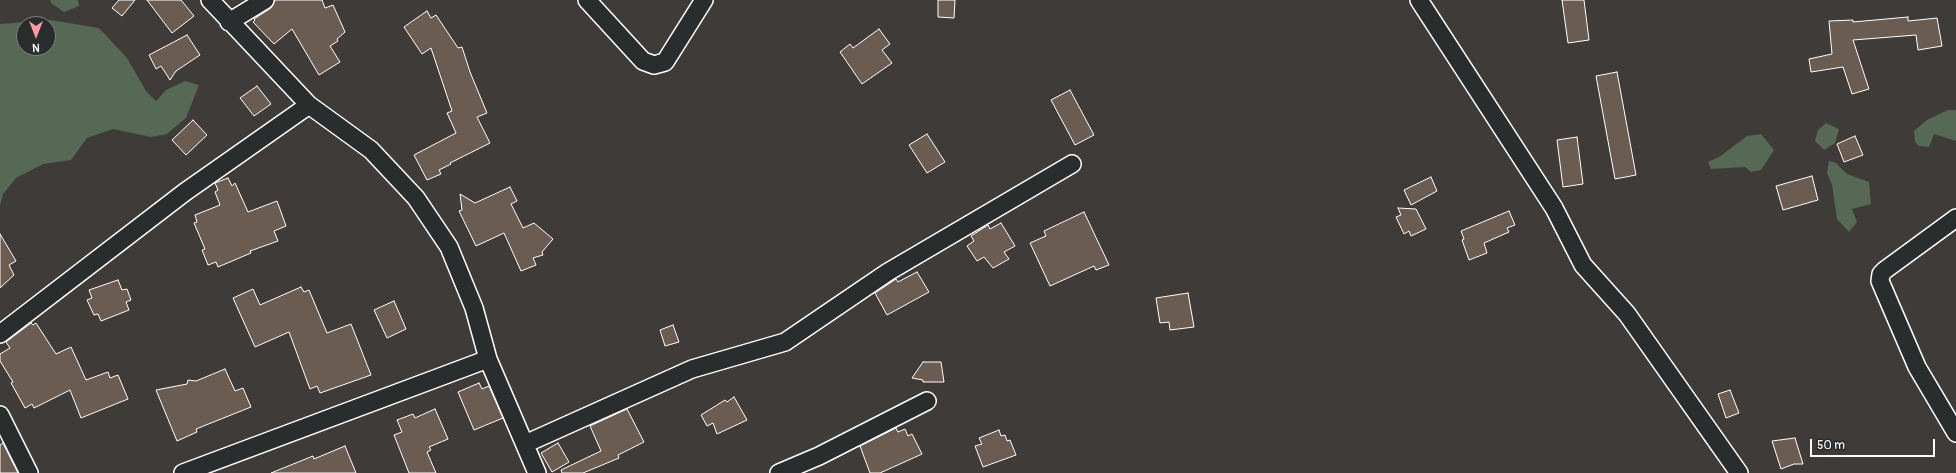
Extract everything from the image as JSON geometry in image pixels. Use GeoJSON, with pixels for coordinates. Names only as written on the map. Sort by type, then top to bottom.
{"type":"FeatureCollection","features":[{"type":"Feature","properties":{"kind":"street"},"geometry":{"type":"LineString","coordinates":[[210,0],[229,22],[309,105],[371,150],[416,198],[449,247],[474,308],[488,359],[537,473]]}},
{"type":"Feature","properties":{"kind":"street"},"geometry":{"type":"LineString","coordinates":[[229,22],[265,0]]}},
{"type":"Feature","properties":{"kind":"street"},"geometry":{"type":"LineString","coordinates":[[587,0],[643,61],[654,65],[665,62],[704,0]]}},
{"type":"Feature","properties":{"kind":"street"},"geometry":{"type":"LineString","coordinates":[[1419,0],[1554,208],[1583,265],[1627,314],[1739,473]]}},
{"type":"Feature","properties":{"kind":"street"},"geometry":{"type":"LineString","coordinates":[[0,334],[185,192],[309,105]]}},
{"type":"Feature","properties":{"kind":"street"},"geometry":{"type":"LineString","coordinates":[[525,444],[692,369],[785,342],[888,272],[1072,164]]}},
{"type":"Feature","properties":{"kind":"street"},"geometry":{"type":"LineString","coordinates":[[1956,218],[1885,270],[1881,274],[1880,281],[1917,367],[1956,433]]}},
{"type":"Feature","properties":{"kind":"street"},"geometry":{"type":"LineString","coordinates":[[183,473],[488,359]]}},
{"type":"Feature","properties":{"kind":"street"},"geometry":{"type":"LineString","coordinates":[[779,473],[819,456],[927,401]]}},
{"type":"Feature","properties":{"kind":"street"},"geometry":{"type":"LineString","coordinates":[[0,415],[5,439],[29,473]]}},
{"type":"Feature","properties":{"kind":"green space"},"geometry":{"type":"Polygon","coordinates":[[[50,0],[78,0],[79,6],[64,12],[51,3],[50,0]]]}},
{"type":"Feature","properties":{"kind":"green space"},"geometry":{"type":"Polygon","coordinates":[[[56,21],[99,28],[127,58],[146,91],[156,101],[166,90],[185,81],[199,85],[186,118],[167,134],[151,137],[113,129],[87,138],[71,160],[43,164],[16,178],[3,194],[0,206],[0,24],[16,23],[16,56],[56,56],[56,21]]]}},
{"type":"Feature","properties":{"kind":"green space"},"geometry":{"type":"Polygon","coordinates":[[[1948,110],[1956,110],[1956,141],[1934,134],[1929,147],[1919,146],[1915,142],[1914,131],[1927,120],[1948,110]]]}},
{"type":"Feature","properties":{"kind":"green space"},"geometry":{"type":"Polygon","coordinates":[[[1826,123],[1839,129],[1835,143],[1824,150],[1815,141],[1818,130],[1826,123]]]}},
{"type":"Feature","properties":{"kind":"green space"},"geometry":{"type":"Polygon","coordinates":[[[1761,134],[1774,150],[1761,170],[1751,172],[1745,167],[1711,169],[1708,162],[1719,157],[1747,136],[1761,134]]]}},
{"type":"Feature","properties":{"kind":"green space"},"geometry":{"type":"Polygon","coordinates":[[[1829,161],[1836,163],[1847,174],[1869,182],[1871,204],[1852,209],[1857,222],[1849,232],[1837,219],[1832,185],[1827,173],[1829,161]]]}},
{"type":"Feature","properties":{"kind":"building"},"geometry":{"type":"Polygon","coordinates":[[[119,0],[135,0],[122,16],[112,8],[119,0]]]}},
{"type":"Feature","properties":{"kind":"building"},"geometry":{"type":"Polygon","coordinates":[[[147,0],[181,0],[194,16],[172,33],[147,0]]]}},
{"type":"Feature","properties":{"kind":"building"},"geometry":{"type":"Polygon","coordinates":[[[275,0],[322,0],[325,8],[333,5],[345,32],[337,39],[338,41],[330,46],[340,62],[319,75],[292,29],[274,44],[253,22],[255,20],[254,19],[271,8],[275,0]]]}},
{"type":"Feature","properties":{"kind":"building"},"geometry":{"type":"Polygon","coordinates":[[[938,0],[955,0],[954,18],[938,17],[938,0]]]}},
{"type":"Feature","properties":{"kind":"building"},"geometry":{"type":"Polygon","coordinates":[[[1562,0],[1584,0],[1589,40],[1568,43],[1562,0]]]}},
{"type":"Feature","properties":{"kind":"building"},"geometry":{"type":"Polygon","coordinates":[[[427,11],[431,18],[436,15],[458,48],[462,47],[470,72],[487,113],[477,117],[490,143],[450,163],[451,164],[439,170],[441,174],[427,180],[414,155],[456,133],[447,113],[452,111],[431,48],[422,54],[404,27],[427,11]]]}},
{"type":"Feature","properties":{"kind":"building"},"geometry":{"type":"Polygon","coordinates":[[[1908,17],[1908,21],[1937,18],[1942,46],[1918,50],[1916,35],[1853,40],[1869,89],[1852,94],[1843,67],[1811,72],[1809,59],[1832,54],[1829,21],[1853,20],[1853,22],[1908,17]]]}},
{"type":"Feature","properties":{"kind":"building"},"geometry":{"type":"Polygon","coordinates":[[[879,29],[890,44],[882,50],[892,63],[862,84],[840,52],[850,44],[853,48],[879,29]]]}},
{"type":"Feature","properties":{"kind":"building"},"geometry":{"type":"Polygon","coordinates":[[[187,35],[200,55],[176,71],[170,80],[161,66],[156,69],[149,55],[187,35]]]}},
{"type":"Feature","properties":{"kind":"building"},"geometry":{"type":"Polygon","coordinates":[[[1617,72],[1636,175],[1615,179],[1596,76],[1617,72]]]}},
{"type":"Feature","properties":{"kind":"building"},"geometry":{"type":"Polygon","coordinates":[[[257,86],[271,104],[254,116],[240,98],[257,86]]]}},
{"type":"Feature","properties":{"kind":"building"},"geometry":{"type":"Polygon","coordinates":[[[1070,90],[1094,135],[1075,145],[1051,100],[1070,90]]]}},
{"type":"Feature","properties":{"kind":"building"},"geometry":{"type":"Polygon","coordinates":[[[193,120],[207,135],[186,155],[172,140],[193,120]]]}},
{"type":"Feature","properties":{"kind":"building"},"geometry":{"type":"Polygon","coordinates":[[[927,134],[945,162],[927,173],[909,145],[927,134]]]}},
{"type":"Feature","properties":{"kind":"building"},"geometry":{"type":"Polygon","coordinates":[[[1855,136],[1863,155],[1844,162],[1837,144],[1855,136]]]}},
{"type":"Feature","properties":{"kind":"building"},"geometry":{"type":"Polygon","coordinates":[[[1577,137],[1583,184],[1563,187],[1557,140],[1577,137]]]}},
{"type":"Feature","properties":{"kind":"building"},"geometry":{"type":"Polygon","coordinates":[[[1812,176],[1818,200],[1783,210],[1776,186],[1812,176]]]}},
{"type":"Feature","properties":{"kind":"building"},"geometry":{"type":"Polygon","coordinates":[[[1431,177],[1437,191],[1411,205],[1404,190],[1431,177]]]}},
{"type":"Feature","properties":{"kind":"building"},"geometry":{"type":"Polygon","coordinates":[[[228,178],[232,186],[235,183],[248,212],[277,201],[286,226],[274,231],[278,241],[250,251],[251,253],[218,267],[216,262],[208,265],[202,250],[205,249],[194,223],[197,222],[195,215],[220,205],[215,192],[218,190],[215,183],[228,178]]]}},
{"type":"Feature","properties":{"kind":"building"},"geometry":{"type":"Polygon","coordinates":[[[510,187],[517,201],[511,204],[523,228],[534,223],[553,239],[542,252],[543,255],[533,258],[536,265],[521,271],[504,233],[476,246],[459,211],[462,210],[460,194],[475,203],[510,187]]]}},
{"type":"Feature","properties":{"kind":"building"},"geometry":{"type":"Polygon","coordinates":[[[1398,208],[1416,209],[1426,229],[1411,236],[1409,231],[1404,234],[1396,217],[1401,215],[1398,208]]]}},
{"type":"Feature","properties":{"kind":"building"},"geometry":{"type":"Polygon","coordinates":[[[1509,211],[1515,225],[1507,228],[1509,232],[1484,243],[1487,253],[1469,260],[1462,240],[1464,239],[1461,231],[1509,211]]]}},
{"type":"Feature","properties":{"kind":"building"},"geometry":{"type":"Polygon","coordinates":[[[1084,212],[1109,265],[1096,270],[1094,266],[1050,286],[1030,243],[1046,236],[1044,231],[1084,212]]]}},
{"type":"Feature","properties":{"kind":"building"},"geometry":{"type":"Polygon","coordinates":[[[1001,223],[1015,246],[1004,252],[1009,259],[993,268],[984,257],[977,261],[967,246],[974,241],[971,236],[988,225],[990,229],[1001,223]]]}},
{"type":"Feature","properties":{"kind":"building"},"geometry":{"type":"Polygon","coordinates":[[[0,234],[16,261],[9,265],[14,275],[0,288],[0,234]]]}},
{"type":"Feature","properties":{"kind":"building"},"geometry":{"type":"Polygon","coordinates":[[[917,272],[929,292],[887,315],[875,293],[896,279],[898,282],[917,272]]]}},
{"type":"Feature","properties":{"kind":"building"},"geometry":{"type":"Polygon","coordinates":[[[118,280],[122,290],[127,289],[131,300],[126,302],[129,310],[101,321],[98,314],[94,315],[87,300],[92,298],[89,290],[118,280]]]}},
{"type":"Feature","properties":{"kind":"building"},"geometry":{"type":"Polygon","coordinates":[[[301,287],[304,292],[309,290],[327,333],[351,324],[371,375],[320,393],[317,386],[310,389],[289,332],[255,347],[233,298],[253,289],[260,305],[301,287]]]}},
{"type":"Feature","properties":{"kind":"building"},"geometry":{"type":"Polygon","coordinates":[[[1188,293],[1194,327],[1170,330],[1169,322],[1160,323],[1156,298],[1188,293]]]}},
{"type":"Feature","properties":{"kind":"building"},"geometry":{"type":"Polygon","coordinates":[[[394,301],[406,329],[387,338],[374,310],[394,301]]]}},
{"type":"Feature","properties":{"kind":"building"},"geometry":{"type":"Polygon","coordinates":[[[31,323],[33,325],[36,323],[56,354],[71,347],[86,380],[108,372],[110,378],[118,375],[128,399],[81,418],[70,390],[34,408],[32,404],[25,408],[11,383],[13,382],[0,361],[0,354],[10,348],[6,342],[31,323]]]}},
{"type":"Feature","properties":{"kind":"building"},"geometry":{"type":"Polygon","coordinates":[[[673,325],[679,342],[665,346],[660,330],[673,325]]]}},
{"type":"Feature","properties":{"kind":"building"},"geometry":{"type":"Polygon","coordinates":[[[923,362],[941,362],[944,382],[923,382],[923,380],[912,378],[923,362]]]}},
{"type":"Feature","properties":{"kind":"building"},"geometry":{"type":"Polygon","coordinates":[[[225,369],[235,391],[243,388],[251,407],[196,429],[197,432],[177,441],[156,390],[187,384],[188,380],[196,381],[225,369]]]}},
{"type":"Feature","properties":{"kind":"building"},"geometry":{"type":"Polygon","coordinates":[[[479,383],[482,389],[489,386],[503,418],[474,430],[458,392],[479,383]]]}},
{"type":"Feature","properties":{"kind":"building"},"geometry":{"type":"Polygon","coordinates":[[[1730,390],[1739,413],[1726,418],[1718,394],[1730,390]]]}},
{"type":"Feature","properties":{"kind":"building"},"geometry":{"type":"Polygon","coordinates":[[[734,397],[747,420],[717,434],[713,423],[707,426],[701,415],[725,400],[727,402],[734,397]]]}},
{"type":"Feature","properties":{"kind":"building"},"geometry":{"type":"Polygon","coordinates":[[[435,409],[448,439],[429,447],[431,450],[427,452],[436,473],[409,473],[394,435],[402,432],[397,420],[413,414],[415,418],[435,409]]]}},
{"type":"Feature","properties":{"kind":"building"},"geometry":{"type":"Polygon","coordinates":[[[627,409],[644,442],[618,455],[619,458],[583,473],[562,473],[561,470],[601,451],[590,426],[627,409]]]}},
{"type":"Feature","properties":{"kind":"building"},"geometry":{"type":"Polygon","coordinates":[[[896,428],[898,432],[905,429],[908,436],[912,434],[922,454],[880,473],[870,473],[860,446],[896,428]]]}},
{"type":"Feature","properties":{"kind":"building"},"geometry":{"type":"Polygon","coordinates":[[[999,430],[1001,436],[1005,435],[1007,441],[1010,440],[1016,455],[983,467],[975,446],[982,444],[979,438],[999,430]]]}},
{"type":"Feature","properties":{"kind":"building"},"geometry":{"type":"Polygon","coordinates":[[[1795,438],[1803,464],[1794,464],[1781,469],[1772,441],[1795,438]]]}},
{"type":"Feature","properties":{"kind":"building"},"geometry":{"type":"Polygon","coordinates":[[[3,443],[18,473],[0,473],[0,445],[3,443]]]}},
{"type":"Feature","properties":{"kind":"building"},"geometry":{"type":"Polygon","coordinates":[[[558,443],[569,462],[552,472],[541,453],[558,443]]]}},
{"type":"Feature","properties":{"kind":"building"},"geometry":{"type":"Polygon","coordinates":[[[345,446],[356,473],[271,473],[313,456],[314,459],[345,446]]]}}]}
